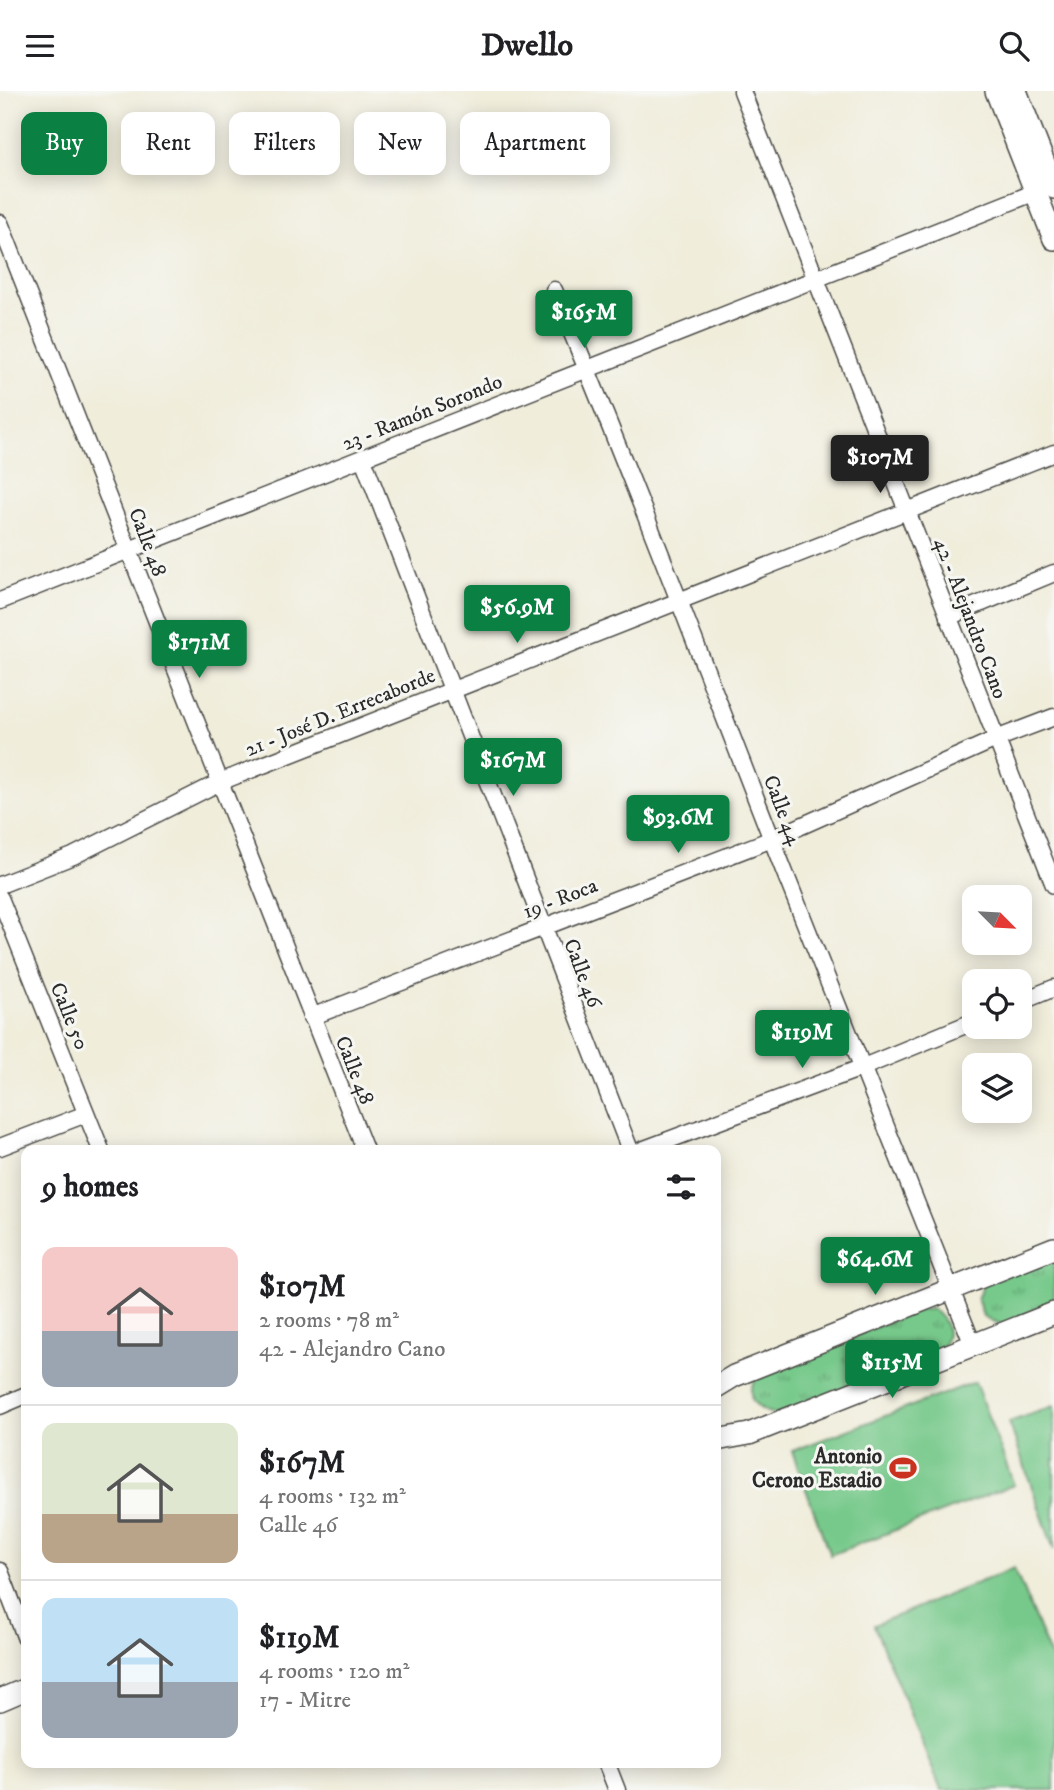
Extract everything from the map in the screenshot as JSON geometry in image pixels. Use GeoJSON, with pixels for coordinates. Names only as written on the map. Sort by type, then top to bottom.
{"type":"FeatureCollection","features":[{"type":"Feature","properties":{"kind":"street","name":"42 - Alejandro Cano"},"geometry":{"type":"LineString","coordinates":[[742,91],[1054,885]]}},
{"type":"Feature","properties":{"kind":"street"},"geometry":{"type":"LineString","coordinates":[[996,91],[1049,188]]}},
{"type":"Feature","properties":{"kind":"street"},"geometry":{"type":"LineString","coordinates":[[1016,91],[1049,188],[1054,239]]}},
{"type":"Feature","properties":{"kind":"street","name":"23 - Ramón Sorondo"},"geometry":{"type":"LineString","coordinates":[[0,601],[1049,188]]}},
{"type":"Feature","properties":{"kind":"street","name":"Calle 48"},"geometry":{"type":"LineString","coordinates":[[0,223],[363,1145]]}},
{"type":"Feature","properties":{"kind":"street","name":"Calle 44"},"geometry":{"type":"LineString","coordinates":[[554,290],[973,1345]]}},
{"type":"Feature","properties":{"kind":"street","name":"21 - José D. Errecaborde"},"geometry":{"type":"LineString","coordinates":[[0,885],[73,856],[220,782],[1054,453]]}},
{"type":"Feature","properties":{"kind":"street","name":"Calle 46"},"geometry":{"type":"LineString","coordinates":[[363,459],[627,1145]]}},
{"type":"Feature","properties":{"kind":"street"},"geometry":{"type":"LineString","coordinates":[[948,617],[1054,573]]}},
{"type":"Feature","properties":{"kind":"street","name":"19 - Roca"},"geometry":{"type":"LineString","coordinates":[[311,1017],[772,839],[996,739],[1054,717]]}},
{"type":"Feature","properties":{"kind":"street","name":"Calle 50"},"geometry":{"type":"LineString","coordinates":[[0,898],[99,1145]]}},
{"type":"Feature","properties":{"kind":"street"},"geometry":{"type":"LineString","coordinates":[[1032,997],[1054,988]]}},
{"type":"Feature","properties":{"kind":"street"},"geometry":{"type":"LineString","coordinates":[[655,1145],[861,1068],[962,1026]]}},
{"type":"Feature","properties":{"kind":"street"},"geometry":{"type":"LineString","coordinates":[[0,1147],[86,1114]]}},
{"type":"Feature","properties":{"kind":"street"},"geometry":{"type":"LineString","coordinates":[[721,1384],[1054,1248]]}},
{"type":"Feature","properties":{"kind":"street"},"geometry":{"type":"LineString","coordinates":[[721,1439],[749,1434],[1054,1313]]}},
{"type":"Feature","properties":{"kind":"street"},"geometry":{"type":"LineString","coordinates":[[0,1406],[21,1397]]}},
{"type":"Feature","properties":{"kind":"street"},"geometry":{"type":"LineString","coordinates":[[0,1571],[21,1626]]}},
{"type":"Feature","properties":{"kind":"street"},"geometry":{"type":"LineString","coordinates":[[0,1700],[21,1691]]}},
{"type":"Feature","properties":{"kind":"street"},"geometry":{"type":"LineString","coordinates":[[609,1768],[617,1790]]}},
{"type":"Feature","properties":{"kind":"green space"},"geometry":{"type":"Polygon","coordinates":[[[1054,1255],[1054,1305],[1004,1325],[983,1316],[977,1298],[985,1283],[1054,1255]]]}},
{"type":"Feature","properties":{"kind":"green space"},"geometry":{"type":"Polygon","coordinates":[[[932,1309],[942,1319],[947,1330],[945,1341],[937,1353],[777,1415],[755,1404],[751,1389],[759,1374],[919,1310],[932,1309]]]}},
{"type":"Feature","properties":{"kind":"green space","name":"Antonio Cerono Estadio"},"geometry":{"type":"Polygon","coordinates":[[[975,1382],[1014,1485],[830,1555],[792,1451],[975,1382]]]}},
{"type":"Feature","properties":{"kind":"green space"},"geometry":{"type":"Polygon","coordinates":[[[1054,1406],[1054,1550],[1009,1422],[1054,1406]]]}},
{"type":"Feature","properties":{"kind":"green space"},"geometry":{"type":"Polygon","coordinates":[[[1014,1568],[1054,1665],[1054,1790],[941,1790],[874,1625],[1014,1568]]]}},
{"type":"Feature","properties":{"kind":"place","name":"Antonio Cerono Estadio"},"geometry":{"type":"Point","coordinates":[903,1468]}}]}
